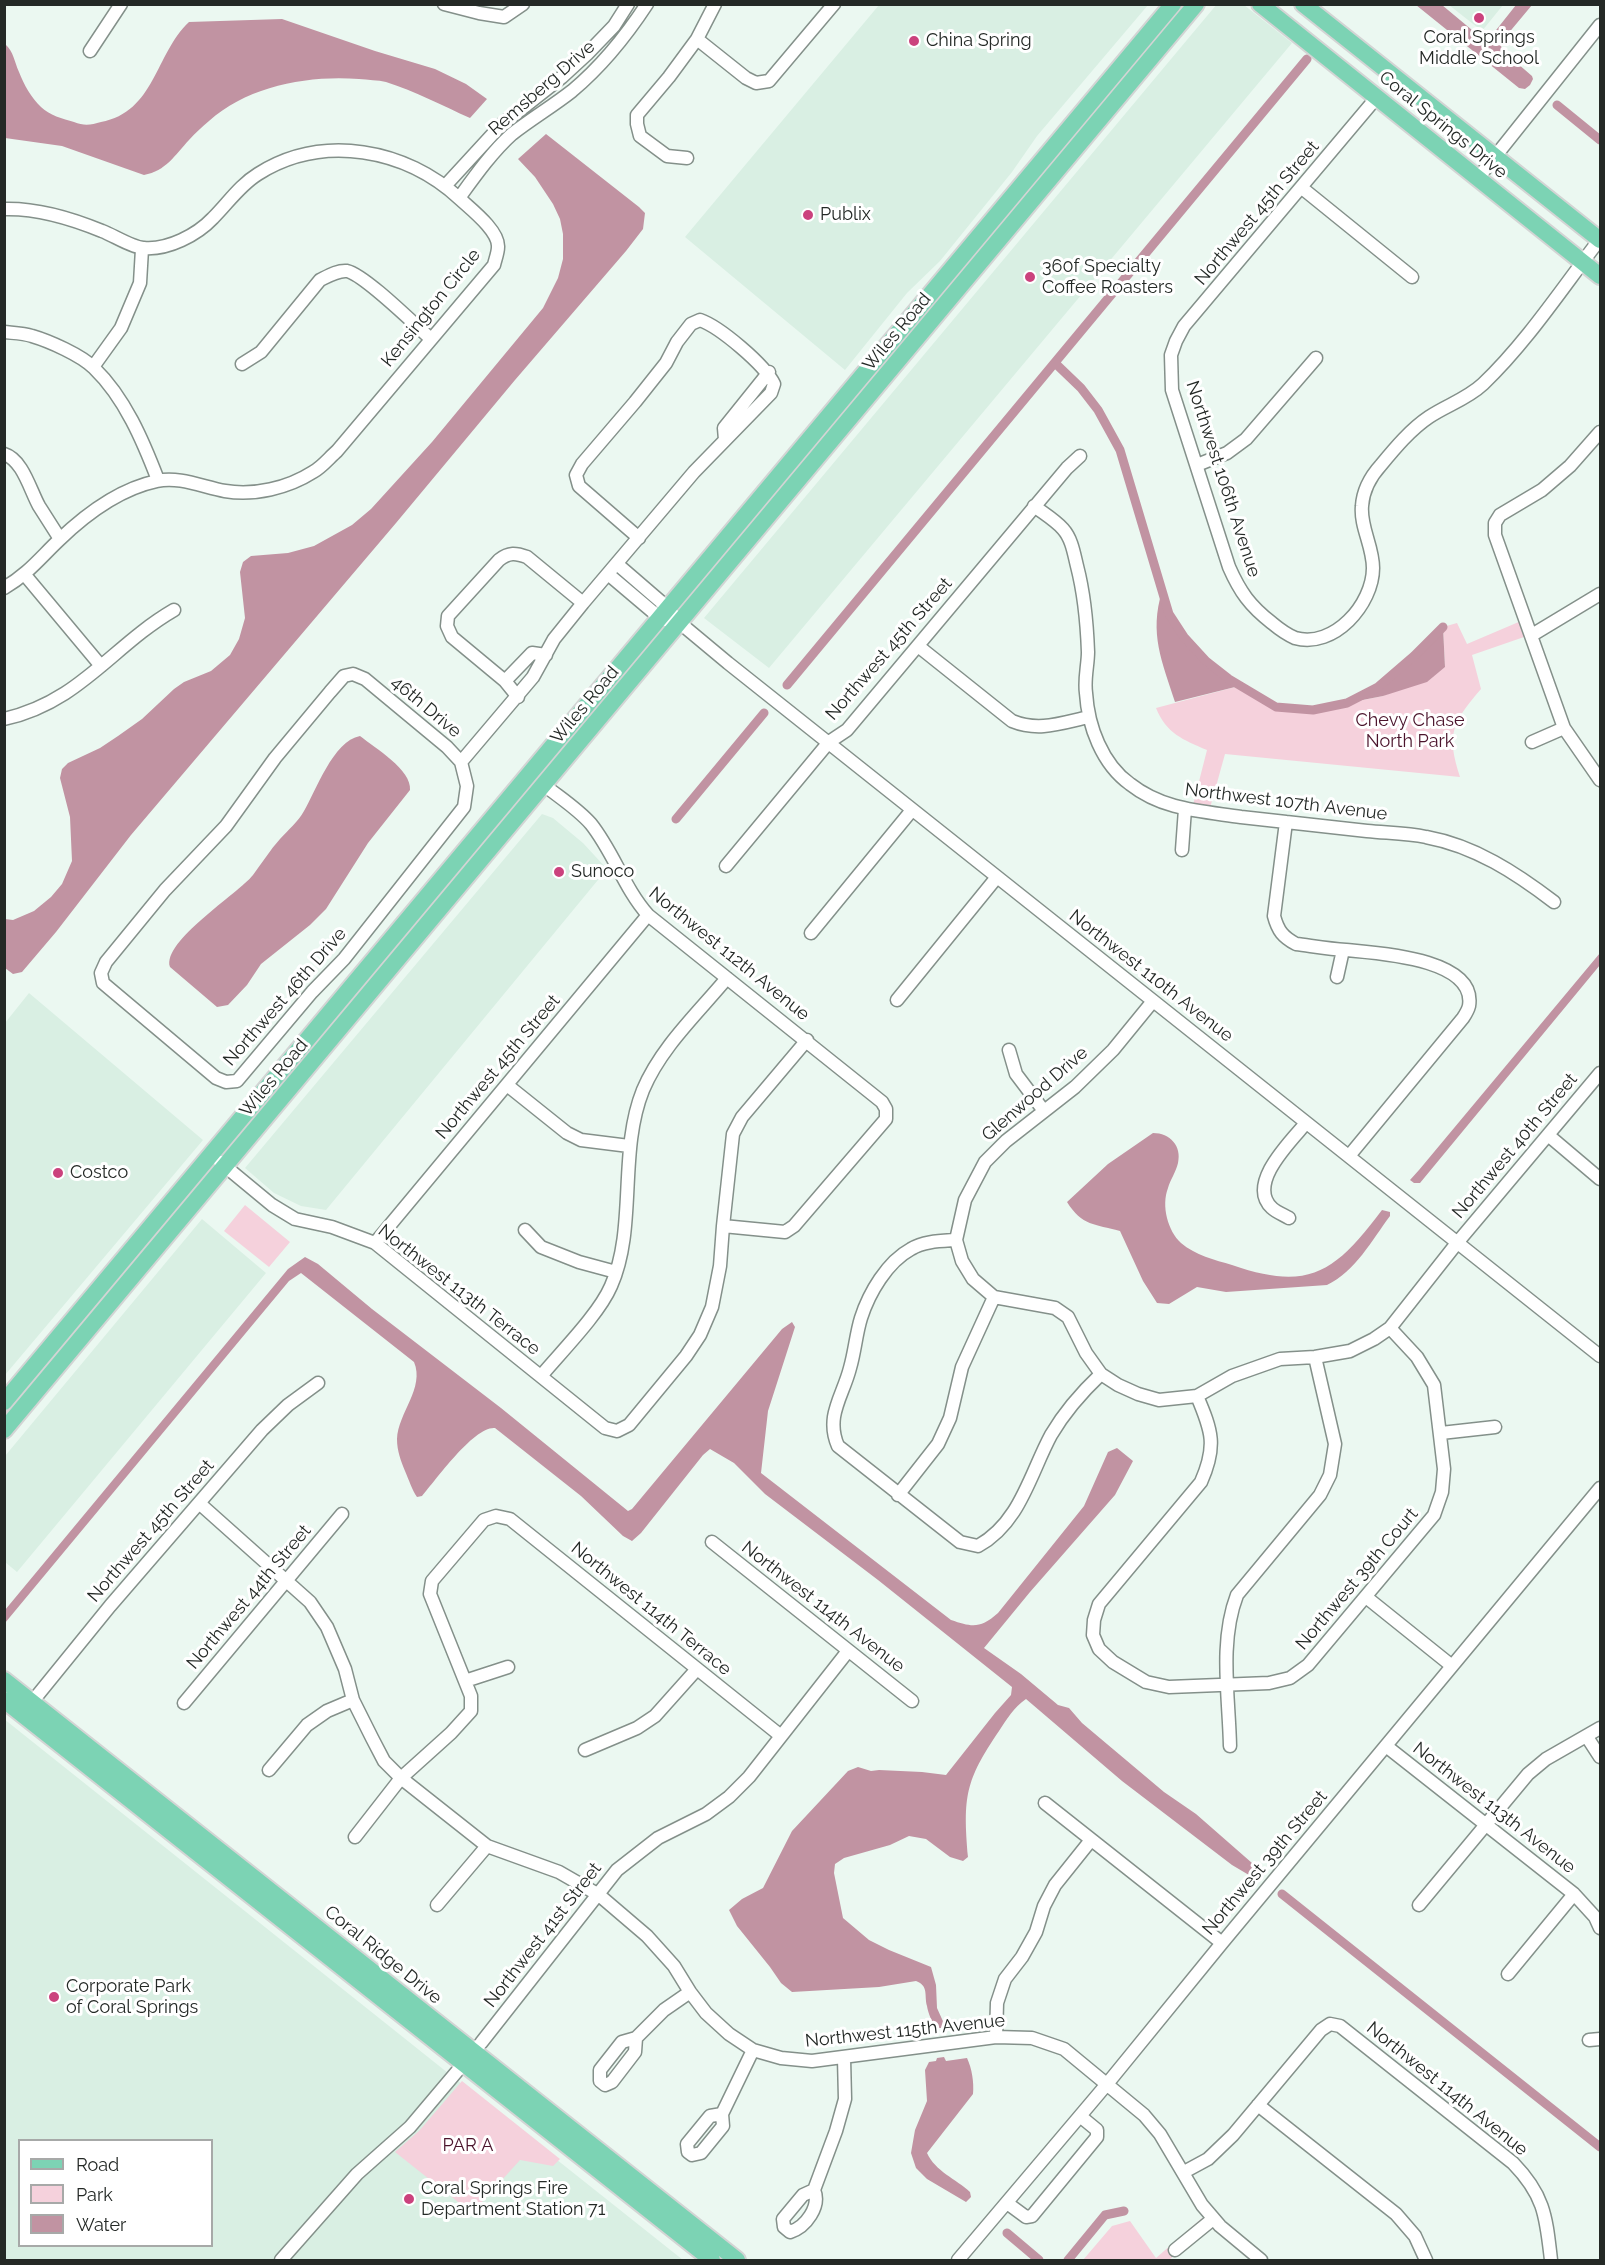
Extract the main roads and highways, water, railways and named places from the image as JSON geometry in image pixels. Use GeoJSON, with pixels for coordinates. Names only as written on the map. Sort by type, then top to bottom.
{"type":"FeatureCollection","features":[{"type":"Feature","properties":{"kind":"main road","name":"Wiles Road"},"geometry":{"type":"LineString","coordinates":[[4,1402],[1173,4]]}},
{"type":"Feature","properties":{"kind":"main road","name":"Wiles Road"},"geometry":{"type":"LineString","coordinates":[[4,1430],[1196,4]]}},
{"type":"Feature","properties":{"kind":"main road","name":"Coral Springs Drive"},"geometry":{"type":"LineString","coordinates":[[1260,4],[1600,276]]}},
{"type":"Feature","properties":{"kind":"main road","name":"Coral Springs Drive"},"geometry":{"type":"LineString","coordinates":[[1303,4],[1600,239]]}},
{"type":"Feature","properties":{"kind":"main road"},"geometry":{"type":"LineString","coordinates":[[544,756],[542,769],[544,785]]}},
{"type":"Feature","properties":{"kind":"main road","name":"Coral Ridge Drive"},"geometry":{"type":"LineString","coordinates":[[4,1680],[28,1708],[469,2058],[712,2260]]}},
{"type":"Feature","properties":{"kind":"main road","name":"Coral Ridge Drive"},"geometry":{"type":"LineString","coordinates":[[4,1700],[28,1708]]}},
{"type":"Feature","properties":{"kind":"main road","name":"Coral Ridge Drive"},"geometry":{"type":"LineString","coordinates":[[469,2058],[737,2260]]}},
{"type":"Feature","properties":{"kind":"water"},"geometry":{"type":"Polygon","coordinates":[[[1416,5],[1442,5],[1472,30],[1489,39],[1516,5],[1532,5],[1502,41],[1501,46],[1503,51],[1532,76],[1530,85],[1525,89],[1519,88],[1416,5]]]}},
{"type":"Feature","properties":{"kind":"water"},"geometry":{"type":"Polygon","coordinates":[[[282,19],[435,69],[466,84],[487,99],[470,118],[383,81],[340,78],[280,85],[260,91],[225,109],[196,132],[164,166],[144,175],[62,146],[5,138],[5,44],[12,53],[26,86],[41,107],[61,118],[81,124],[91,124],[119,116],[133,107],[144,94],[168,50],[189,22],[282,19]]]}},
{"type":"Feature","properties":{"kind":"water"},"geometry":{"type":"Polygon","coordinates":[[[546,134],[639,207],[645,213],[643,229],[131,835],[56,932],[22,972],[13,974],[5,968],[5,919],[13,920],[34,911],[51,897],[62,884],[72,861],[70,817],[60,778],[62,769],[68,763],[100,748],[118,736],[142,719],[174,689],[184,682],[211,671],[230,655],[239,639],[245,618],[240,572],[243,562],[251,556],[288,553],[314,546],[352,525],[371,509],[432,442],[543,308],[558,278],[563,259],[563,234],[560,219],[553,204],[535,177],[518,159],[546,134]]]}},
{"type":"Feature","properties":{"kind":"water"},"geometry":{"type":"Polygon","coordinates":[[[1162,591],[1169,614],[1190,645],[1219,672],[1239,686],[1175,702],[1162,660],[1157,634],[1158,606],[1162,591]]]}},
{"type":"Feature","properties":{"kind":"water"},"geometry":{"type":"Polygon","coordinates":[[[1443,627],[1445,667],[1427,682],[1383,696],[1347,703],[1378,687],[1443,627]]]}},
{"type":"Feature","properties":{"kind":"water"},"geometry":{"type":"Polygon","coordinates":[[[360,736],[399,767],[409,782],[410,790],[368,843],[326,909],[310,925],[261,964],[247,985],[228,1005],[217,1007],[170,967],[171,956],[177,944],[253,875],[276,843],[302,815],[334,757],[350,740],[360,736]]]}},
{"type":"Feature","properties":{"kind":"water"},"geometry":{"type":"Polygon","coordinates":[[[1600,953],[1600,965],[1420,1183],[1410,1180],[1419,1170],[1600,953]]]}},
{"type":"Feature","properties":{"kind":"water"},"geometry":{"type":"Polygon","coordinates":[[[1153,1133],[1165,1135],[1178,1151],[1178,1163],[1165,1202],[1172,1232],[1181,1243],[1212,1259],[1259,1273],[1282,1277],[1301,1276],[1319,1271],[1350,1249],[1382,1210],[1390,1212],[1390,1216],[1354,1264],[1327,1285],[1226,1292],[1197,1287],[1169,1304],[1157,1303],[1143,1281],[1120,1231],[1084,1220],[1067,1202],[1108,1164],[1153,1133]]]}},
{"type":"Feature","properties":{"kind":"water"},"geometry":{"type":"Polygon","coordinates":[[[305,1257],[318,1264],[628,1511],[782,1329],[792,1322],[795,1327],[768,1411],[761,1473],[951,1620],[965,1624],[981,1624],[998,1613],[1084,1506],[1108,1452],[1117,1448],[1133,1461],[1115,1495],[984,1648],[1021,1674],[1058,1705],[1069,1708],[1082,1723],[1164,1792],[1196,1814],[1260,1870],[1254,1878],[1232,1865],[1122,1781],[1026,1699],[1014,1709],[1005,1722],[979,1763],[973,1777],[969,1790],[966,1819],[968,1857],[963,1861],[950,1857],[926,1839],[909,1836],[890,1845],[844,1858],[835,1864],[834,1873],[843,1918],[869,1940],[931,1967],[936,1985],[937,2008],[946,2028],[936,2028],[928,2012],[923,1985],[916,1981],[879,1987],[792,1992],[781,1983],[737,1926],[729,1910],[742,1899],[763,1888],[792,1831],[848,1771],[858,1767],[871,1771],[946,1775],[1011,1695],[1012,1687],[878,1580],[765,1494],[734,1463],[710,1449],[632,1541],[623,1536],[581,1496],[495,1428],[486,1430],[466,1444],[422,1496],[417,1497],[401,1460],[397,1439],[398,1429],[414,1391],[416,1372],[414,1362],[301,1273],[289,1281],[5,1623],[5,1610],[288,1269],[305,1257]]]}},
{"type":"Feature","properties":{"kind":"water"},"geometry":{"type":"Polygon","coordinates":[[[944,2057],[946,2061],[967,2058],[972,2076],[973,2094],[927,2153],[940,2170],[970,2192],[971,2197],[966,2202],[927,2179],[916,2168],[911,2153],[915,2130],[927,2101],[925,2070],[929,2062],[944,2057]]]}},
{"type":"Feature","properties":{"kind":"waterway"},"geometry":{"type":"LineString","coordinates":[[787,685],[1307,59]]}},
{"type":"Feature","properties":{"kind":"waterway"},"geometry":{"type":"LineString","coordinates":[[1557,105],[1600,140]]}},
{"type":"Feature","properties":{"kind":"waterway"},"geometry":{"type":"LineString","coordinates":[[1055,363],[1081,388],[1098,410],[1120,450],[1169,614],[1184,637],[1206,661],[1229,679],[1276,707],[1313,710],[1347,703],[1378,687],[1443,627]]}},
{"type":"Feature","properties":{"kind":"waterway"},"geometry":{"type":"LineString","coordinates":[[676,819],[764,713]]}},
{"type":"Feature","properties":{"kind":"waterway"},"geometry":{"type":"LineString","coordinates":[[1282,1894],[1600,2147]]}},
{"type":"Feature","properties":{"kind":"waterway"},"geometry":{"type":"LineString","coordinates":[[1068,2260],[1105,2215],[1124,2211]]}},
{"type":"Feature","properties":{"kind":"waterway"},"geometry":{"type":"LineString","coordinates":[[1007,2233],[1039,2260]]}},
{"type":"Feature","properties":{"kind":"place","name":"Coral Springs Middle School"},"geometry":{"type":"Point","coordinates":[1479,18]}},
{"type":"Feature","properties":{"kind":"place","name":"China Spring"},"geometry":{"type":"Point","coordinates":[914,41]}},
{"type":"Feature","properties":{"kind":"place","name":"Publix"},"geometry":{"type":"Point","coordinates":[808,215]}},
{"type":"Feature","properties":{"kind":"place","name":"360f Specialty Coffee Roasters"},"geometry":{"type":"Point","coordinates":[1030,277]}},
{"type":"Feature","properties":{"kind":"place","name":"Sunoco"},"geometry":{"type":"Point","coordinates":[559,872]}},
{"type":"Feature","properties":{"kind":"place","name":"Costco"},"geometry":{"type":"Point","coordinates":[58,1173]}},
{"type":"Feature","properties":{"kind":"place","name":"Corporate Park of Coral Springs"},"geometry":{"type":"Point","coordinates":[54,1997]}},
{"type":"Feature","properties":{"kind":"place","name":"Coral Springs Fire Department Station 71"},"geometry":{"type":"Point","coordinates":[409,2199]}},
{"type":"Feature","properties":{"kind":"park label","name":"Chevy Chase North Park"},"geometry":{"type":"Point","coordinates":[1410,731]}},
{"type":"Feature","properties":{"kind":"park label","name":"PAR A"},"geometry":{"type":"Point","coordinates":[468,2146]}}]}
